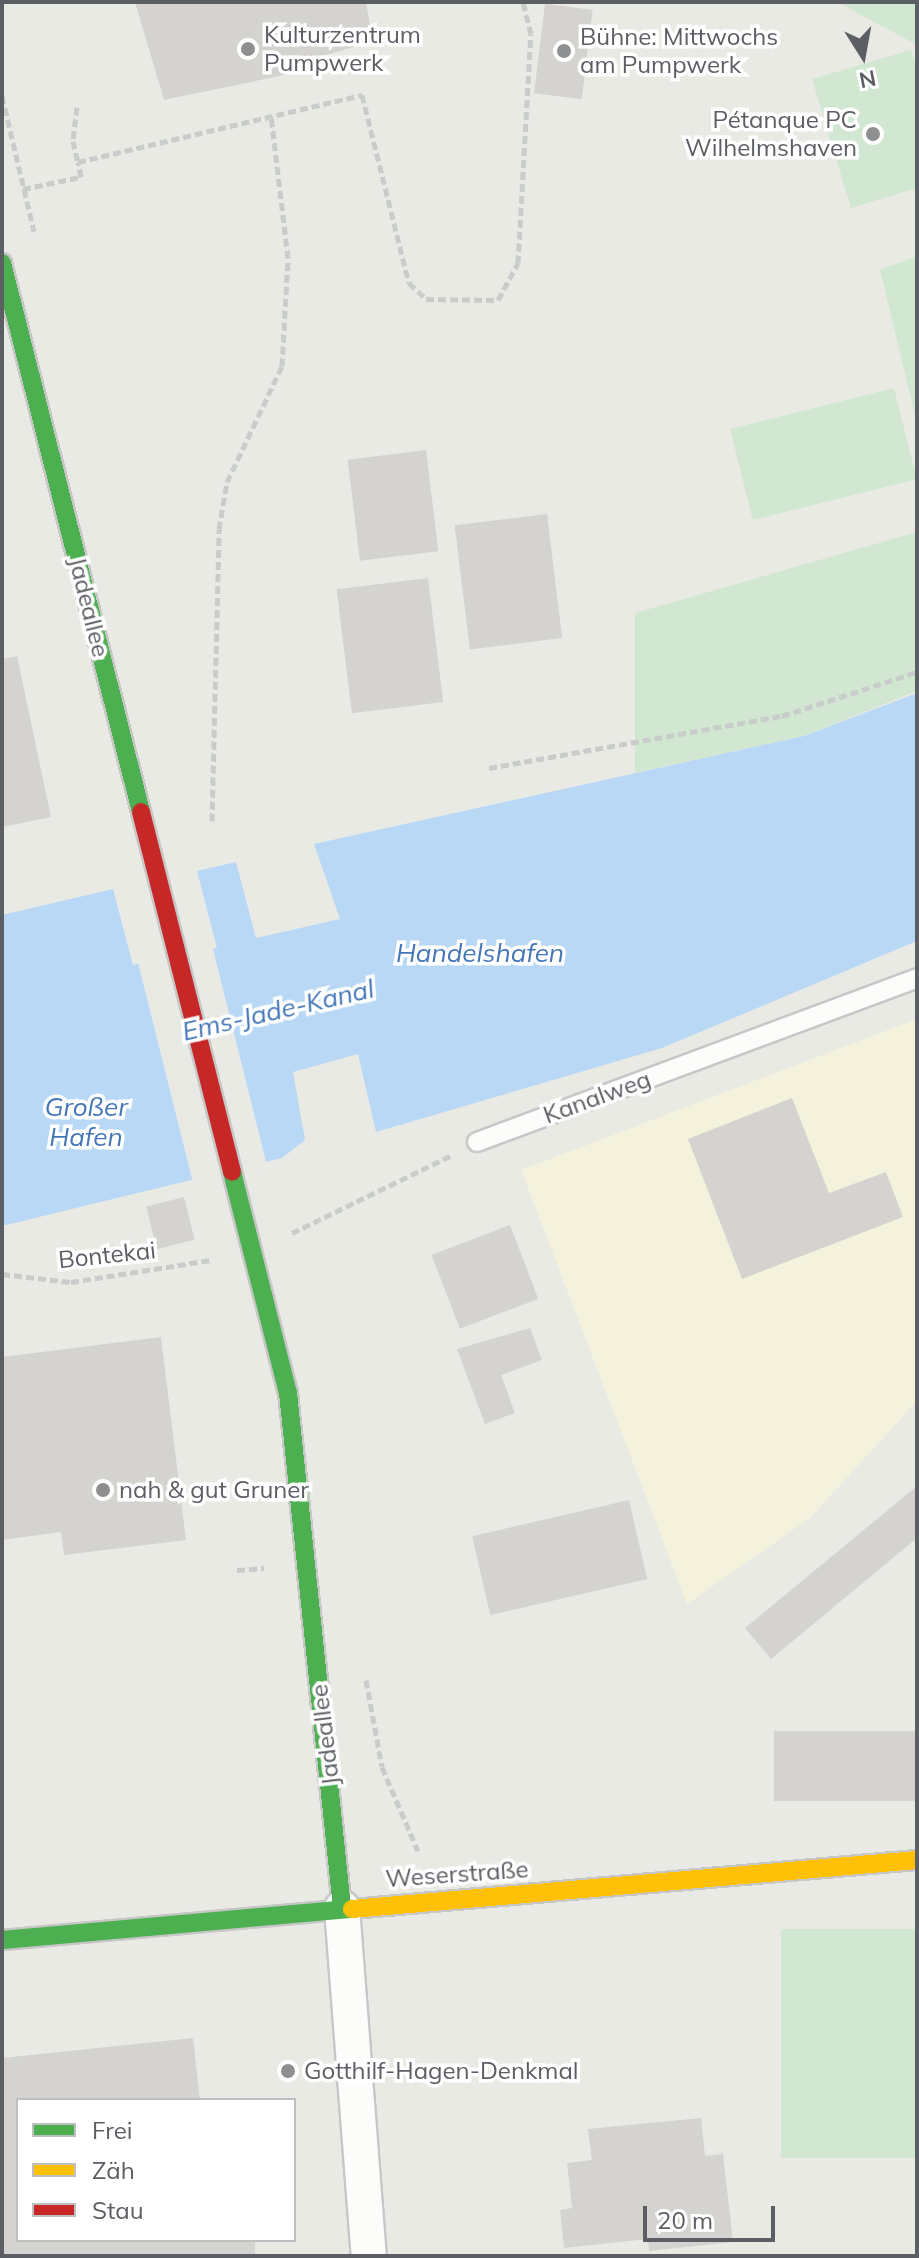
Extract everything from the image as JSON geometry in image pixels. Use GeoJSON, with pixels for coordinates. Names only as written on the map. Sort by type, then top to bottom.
{"type":"FeatureCollection","features":[{"type":"Feature","properties":{"kind":"street","name":"Jadeallee"},"geometry":{"type":"LineString","coordinates":[[3,270],[241,1220],[288,1393],[342,1908],[369,2256]]}},
{"type":"Feature","properties":{"kind":"street","name":"Weserstraße"},"geometry":{"type":"LineString","coordinates":[[2,1940],[917,1860]]}},
{"type":"Feature","properties":{"kind":"lane","name":"Kanalweg"},"geometry":{"type":"LineString","coordinates":[[477,1142],[917,978]]}},
{"type":"Feature","properties":{"kind":"path"},"geometry":{"type":"LineString","coordinates":[[78,162],[362,95],[409,283],[426,299],[498,300],[518,263],[531,34],[523,2]]}},
{"type":"Feature","properties":{"kind":"path"},"geometry":{"type":"LineString","coordinates":[[23,189],[81,177],[73,141],[77,107]]}},
{"type":"Feature","properties":{"kind":"path"},"geometry":{"type":"LineString","coordinates":[[212,821],[219,529],[227,482],[282,366],[288,258],[271,116]]}},
{"type":"Feature","properties":{"kind":"path"},"geometry":{"type":"LineString","coordinates":[[489,768],[782,716],[917,672]]}},
{"type":"Feature","properties":{"kind":"path"},"geometry":{"type":"LineString","coordinates":[[286,1235],[477,1142]]}},
{"type":"Feature","properties":{"kind":"path","name":"Bontekai"},"geometry":{"type":"LineString","coordinates":[[2,1274],[71,1282],[216,1259]]}},
{"type":"Feature","properties":{"kind":"path"},"geometry":{"type":"LineString","coordinates":[[237,1570],[267,1568]]}},
{"type":"Feature","properties":{"kind":"path"},"geometry":{"type":"LineString","coordinates":[[382,1767],[418,1851]]}},
{"type":"Feature","properties":{"kind":"shaded area"},"geometry":{"type":"Polygon","coordinates":[[[917,1019],[917,1401],[810,1518],[687,1604],[521,1170],[917,1019]]]}},
{"type":"Feature","properties":{"kind":"green space"},"geometry":{"type":"Polygon","coordinates":[[[837,2],[917,2],[917,45],[837,2]]]}},
{"type":"Feature","properties":{"kind":"green space","name":"Pétanque PC Wilhelmshaven"},"geometry":{"type":"Polygon","coordinates":[[[911,50],[917,70],[917,188],[851,208],[812,79],[911,50]]]}},
{"type":"Feature","properties":{"kind":"green space"},"geometry":{"type":"Polygon","coordinates":[[[917,256],[917,423],[880,270],[917,256]]]}},
{"type":"Feature","properties":{"kind":"green space"},"geometry":{"type":"Polygon","coordinates":[[[894,388],[917,479],[753,520],[730,429],[894,388]]]}},
{"type":"Feature","properties":{"kind":"green space"},"geometry":{"type":"Polygon","coordinates":[[[917,532],[917,691],[804,736],[635,773],[635,613],[917,532]]]}},
{"type":"Feature","properties":{"kind":"green space"},"geometry":{"type":"Polygon","coordinates":[[[781,1929],[917,1929],[917,2158],[781,2158],[781,1929]]]}},
{"type":"Feature","properties":{"kind":"water","name":"Handelshafen"},"geometry":{"type":"Polygon","coordinates":[[[917,693],[917,941],[662,1048],[376,1132],[358,1054],[293,1072],[305,1140],[282,1158],[2,1226],[2,915],[113,889],[133,965],[217,948],[197,871],[236,862],[256,938],[340,919],[314,844],[804,736],[917,693]]]}},
{"type":"Feature","properties":{"kind":"pier"},"geometry":{"type":"Polygon","coordinates":[[[212,945],[267,1167],[194,1186],[138,963],[212,945]]]}},
{"type":"Feature","properties":{"kind":"building","name":"Kulturzentrum Pumpwerk"},"geometry":{"type":"Polygon","coordinates":[[[135,2],[366,2],[373,41],[320,57],[323,67],[164,100],[135,2]]]}},
{"type":"Feature","properties":{"kind":"building","name":"Bühne: Mittwochs am Pumpwerk"},"geometry":{"type":"Polygon","coordinates":[[[545,4],[593,10],[582,99],[534,93],[545,4]]]}},
{"type":"Feature","properties":{"kind":"building"},"geometry":{"type":"Polygon","coordinates":[[[426,450],[438,551],[360,561],[348,460],[426,450]]]}},
{"type":"Feature","properties":{"kind":"building"},"geometry":{"type":"Polygon","coordinates":[[[547,514],[562,638],[470,649],[455,525],[547,514]]]}},
{"type":"Feature","properties":{"kind":"building"},"geometry":{"type":"Polygon","coordinates":[[[428,578],[443,702],[352,713],[337,589],[428,578]]]}},
{"type":"Feature","properties":{"kind":"building"},"geometry":{"type":"Polygon","coordinates":[[[17,656],[51,817],[2,827],[2,659],[17,656]]]}},
{"type":"Feature","properties":{"kind":"building"},"geometry":{"type":"Polygon","coordinates":[[[792,1098],[829,1193],[886,1172],[903,1217],[742,1279],[688,1139],[792,1098]]]}},
{"type":"Feature","properties":{"kind":"building"},"geometry":{"type":"Polygon","coordinates":[[[184,1197],[195,1240],[157,1249],[146,1206],[184,1197]]]}},
{"type":"Feature","properties":{"kind":"building"},"geometry":{"type":"Polygon","coordinates":[[[510,1225],[538,1299],[460,1329],[432,1255],[510,1225]]]}},
{"type":"Feature","properties":{"kind":"building"},"geometry":{"type":"Polygon","coordinates":[[[530,1328],[542,1360],[501,1375],[515,1413],[485,1424],[457,1349],[530,1328]]]}},
{"type":"Feature","properties":{"kind":"building"},"geometry":{"type":"Polygon","coordinates":[[[161,1337],[186,1540],[64,1555],[61,1532],[2,1540],[2,1357],[161,1337]]]}},
{"type":"Feature","properties":{"kind":"building"},"geometry":{"type":"Polygon","coordinates":[[[917,1486],[917,1538],[771,1659],[745,1628],[917,1486]]]}},
{"type":"Feature","properties":{"kind":"building"},"geometry":{"type":"Polygon","coordinates":[[[629,1500],[647,1579],[490,1615],[472,1536],[629,1500]]]}},
{"type":"Feature","properties":{"kind":"building"},"geometry":{"type":"Polygon","coordinates":[[[774,1731],[917,1731],[917,1801],[774,1801],[774,1731]]]}},
{"type":"Feature","properties":{"kind":"building"},"geometry":{"type":"Polygon","coordinates":[[[193,2038],[200,2098],[16,2098],[16,2242],[255,2242],[255,2256],[2,2256],[2,2058],[193,2038]]]}},
{"type":"Feature","properties":{"kind":"building"},"geometry":{"type":"Polygon","coordinates":[[[701,2118],[705,2156],[723,2154],[733,2242],[649,2251],[648,2239],[564,2248],[560,2210],[572,2208],[567,2163],[592,2160],[588,2129],[701,2118]]]}},
{"type":"Feature","properties":{"kind":"traffic: fast"},"geometry":{"type":"LineString","coordinates":[[2,263],[141,812]]}},
{"type":"Feature","properties":{"kind":"traffic: fast"},"geometry":{"type":"LineString","coordinates":[[232,1172],[288,1393],[342,1908]]}},
{"type":"Feature","properties":{"kind":"traffic: fast"},"geometry":{"type":"LineString","coordinates":[[2,1940],[352,1909]]}},
{"type":"Feature","properties":{"kind":"traffic: slow"},"geometry":{"type":"LineString","coordinates":[[352,1909],[917,1860]]}},
{"type":"Feature","properties":{"kind":"traffic: jam"},"geometry":{"type":"LineString","coordinates":[[141,812],[232,1172]]}},
{"type":"Feature","properties":{"kind":"place","name":"Kulturzentrum Pumpwerk"},"geometry":{"type":"Point","coordinates":[248,49]}},
{"type":"Feature","properties":{"kind":"place","name":"Bühne: Mittwochs am Pumpwerk"},"geometry":{"type":"Point","coordinates":[564,51]}},
{"type":"Feature","properties":{"kind":"place","name":"Pétanque PC Wilhelmshaven"},"geometry":{"type":"Point","coordinates":[873,134]}},
{"type":"Feature","properties":{"kind":"place","name":"nah & gut Gruner"},"geometry":{"type":"Point","coordinates":[103,1490]}},
{"type":"Feature","properties":{"kind":"place","name":"Gotthilf-Hagen-Denkmal"},"geometry":{"type":"Point","coordinates":[288,2071]}},
{"type":"Feature","properties":{"kind":"water label","name":"Ems-Jade-Kanal"},"geometry":{"type":"Point","coordinates":[278,1010]}},
{"type":"Feature","properties":{"kind":"water label","name":"Großer Hafen"},"geometry":{"type":"Point","coordinates":[86,1122]}}]}
